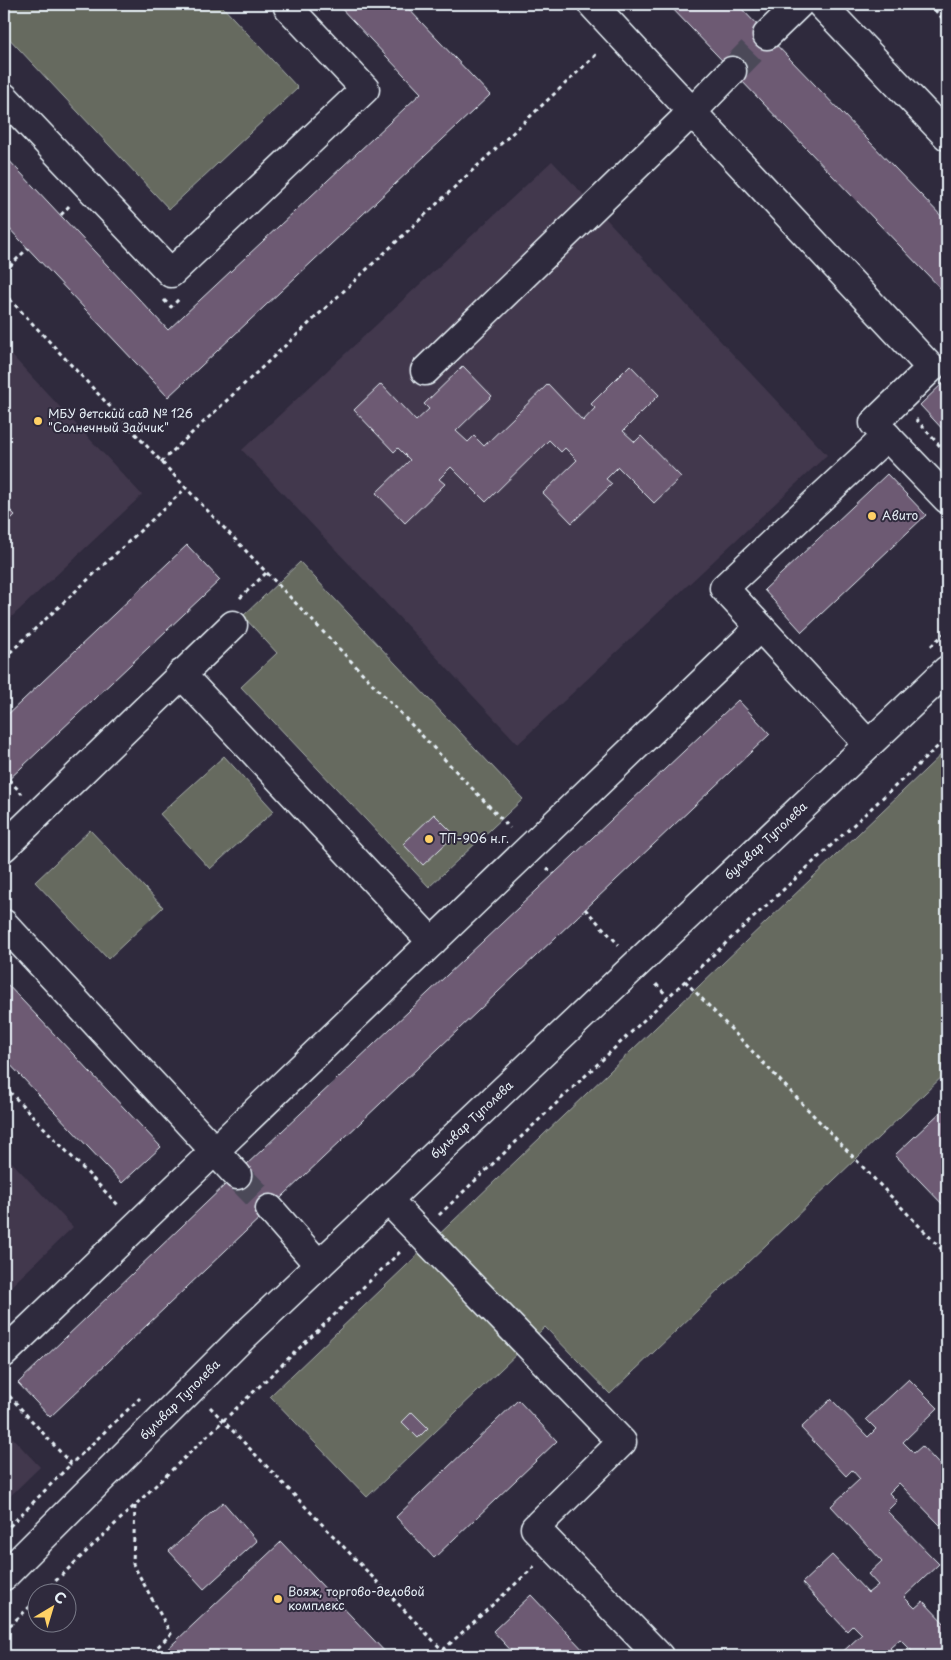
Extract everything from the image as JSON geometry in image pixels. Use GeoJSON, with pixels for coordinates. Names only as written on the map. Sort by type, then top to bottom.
{"type":"FeatureCollection","features":[{"type":"Feature","properties":{"kind":"street"},"geometry":{"type":"LineString","coordinates":[[592,4],[931,368],[874,423],[947,499]]}},
{"type":"Feature","properties":{"kind":"street"},"geometry":{"type":"LineString","coordinates":[[767,35],[799,4]]}},
{"type":"Feature","properties":{"kind":"street"},"geometry":{"type":"LineString","coordinates":[[821,4],[947,136]]}},
{"type":"Feature","properties":{"kind":"street"},"geometry":{"type":"LineString","coordinates":[[4,97],[171,273],[365,89],[288,7]]}},
{"type":"Feature","properties":{"kind":"street"},"geometry":{"type":"LineString","coordinates":[[425,371],[732,71]]}},
{"type":"Feature","properties":{"kind":"street"},"geometry":{"type":"LineString","coordinates":[[868,744],[724,588],[887,436]]}},
{"type":"Feature","properties":{"kind":"street"},"geometry":{"type":"LineString","coordinates":[[4,847],[233,625]]}},
{"type":"Feature","properties":{"kind":"street"},"geometry":{"type":"LineString","coordinates":[[4,1353],[760,627]]}},
{"type":"Feature","properties":{"kind":"street","name":"бульвар Туполева"},"geometry":{"type":"LineString","coordinates":[[4,1576],[192,1388],[319,1265],[947,670]]}},
{"type":"Feature","properties":{"kind":"street"},"geometry":{"type":"LineString","coordinates":[[181,674],[432,942]]}},
{"type":"Feature","properties":{"kind":"street"},"geometry":{"type":"LineString","coordinates":[[4,924],[237,1175]]}},
{"type":"Feature","properties":{"kind":"street"},"geometry":{"type":"LineString","coordinates":[[388,1200],[622,1442],[534,1528],[659,1656]]}},
{"type":"Feature","properties":{"kind":"street"},"geometry":{"type":"LineString","coordinates":[[270,1210],[319,1265]]}},
{"type":"Feature","properties":{"kind":"path"},"geometry":{"type":"LineString","coordinates":[[928,4],[947,23]]}},
{"type":"Feature","properties":{"kind":"path"},"geometry":{"type":"LineString","coordinates":[[161,462],[619,33]]}},
{"type":"Feature","properties":{"kind":"path"},"geometry":{"type":"LineString","coordinates":[[60,216],[72,203]]}},
{"type":"Feature","properties":{"kind":"path"},"geometry":{"type":"LineString","coordinates":[[4,272],[28,248]]}},
{"type":"Feature","properties":{"kind":"path"},"geometry":{"type":"LineString","coordinates":[[4,293],[161,462],[529,848]]}},
{"type":"Feature","properties":{"kind":"path"},"geometry":{"type":"LineString","coordinates":[[4,658],[186,488]]}},
{"type":"Feature","properties":{"kind":"path"},"geometry":{"type":"LineString","coordinates":[[926,651],[947,631]]}},
{"type":"Feature","properties":{"kind":"path"},"geometry":{"type":"LineString","coordinates":[[55,1582],[685,981],[947,738]]}},
{"type":"Feature","properties":{"kind":"path"},"geometry":{"type":"LineString","coordinates":[[4,774],[24,796]]}},
{"type":"Feature","properties":{"kind":"path"},"geometry":{"type":"LineString","coordinates":[[618,944],[625,938]]}},
{"type":"Feature","properties":{"kind":"path"},"geometry":{"type":"LineString","coordinates":[[685,981],[947,1256]]}},
{"type":"Feature","properties":{"kind":"path"},"geometry":{"type":"LineString","coordinates":[[4,1086],[136,1225]]}},
{"type":"Feature","properties":{"kind":"path"},"geometry":{"type":"LineString","coordinates":[[192,1388],[448,1656]]}},
{"type":"Feature","properties":{"kind":"path"},"geometry":{"type":"LineString","coordinates":[[4,1390],[71,1464]]}},
{"type":"Feature","properties":{"kind":"path"},"geometry":{"type":"LineString","coordinates":[[4,1532],[143,1395]]}},
{"type":"Feature","properties":{"kind":"path"},"geometry":{"type":"LineString","coordinates":[[135,1506],[133,1564],[171,1634],[148,1656]]}},
{"type":"Feature","properties":{"kind":"path"},"geometry":{"type":"LineString","coordinates":[[443,1650],[540,1562]]}},
{"type":"Feature","properties":{"kind":"path"},"geometry":{"type":"LineString","coordinates":[[4,1631],[28,1608]]}},
{"type":"Feature","properties":{"kind":"shaded area"},"geometry":{"type":"Polygon","coordinates":[[[552,161],[827,455],[518,744],[242,450],[552,161]]]}},
{"type":"Feature","properties":{"kind":"shaded area","name":"МБУ детский сад № 126 \"Cолнечный Зайчик\""},"geometry":{"type":"Polygon","coordinates":[[[4,347],[142,495],[4,624],[4,347]]]}},
{"type":"Feature","properties":{"kind":"shaded area"},"geometry":{"type":"Polygon","coordinates":[[[4,1154],[73,1227],[4,1293],[4,1154]]]}},
{"type":"Feature","properties":{"kind":"shaded area"},"geometry":{"type":"Polygon","coordinates":[[[4,1429],[40,1467],[4,1502],[4,1429]]]}},
{"type":"Feature","properties":{"kind":"green space"},"geometry":{"type":"Polygon","coordinates":[[[4,4],[220,4],[298,88],[169,209],[4,33],[4,4]]]}},
{"type":"Feature","properties":{"kind":"green space"},"geometry":{"type":"Polygon","coordinates":[[[300,562],[523,799],[429,887],[241,687],[277,653],[243,616],[300,562]]]}},
{"type":"Feature","properties":{"kind":"green space"},"geometry":{"type":"Polygon","coordinates":[[[947,749],[947,1072],[610,1394],[545,1327],[367,1497],[270,1396],[947,749]]]}},
{"type":"Feature","properties":{"kind":"green space"},"geometry":{"type":"Polygon","coordinates":[[[224,756],[274,811],[210,869],[160,814],[224,756]]]}},
{"type":"Feature","properties":{"kind":"green space"},"geometry":{"type":"Polygon","coordinates":[[[90,830],[163,907],[108,959],[35,882],[90,830]]]}},
{"type":"Feature","properties":{"kind":"building"},"geometry":{"type":"Polygon","coordinates":[[[337,4],[404,4],[490,95],[168,397],[4,223],[4,155],[168,330],[421,93],[337,4]]]}},
{"type":"Feature","properties":{"kind":"building"},"geometry":{"type":"Polygon","coordinates":[[[668,4],[737,4],[947,222],[947,295],[668,4]]]}},
{"type":"Feature","properties":{"kind":"building"},"geometry":{"type":"Polygon","coordinates":[[[630,365],[659,395],[623,431],[635,442],[641,436],[681,477],[654,503],[618,467],[606,479],[612,484],[572,523],[543,493],[577,460],[565,448],[561,452],[549,440],[486,502],[451,467],[439,479],[445,484],[405,523],[376,493],[410,460],[398,448],[394,452],[354,410],[381,384],[416,421],[429,409],[424,404],[463,366],[492,396],[456,431],[468,442],[474,436],[484,446],[548,384],[583,421],[595,408],[591,404],[630,365]]]}},
{"type":"Feature","properties":{"kind":"building"},"geometry":{"type":"Polygon","coordinates":[[[947,379],[947,434],[920,405],[947,379]]]}},
{"type":"Feature","properties":{"kind":"building"},"geometry":{"type":"Polygon","coordinates":[[[887,474],[926,515],[802,632],[764,590],[887,474]]]}},
{"type":"Feature","properties":{"kind":"building"},"geometry":{"type":"Polygon","coordinates":[[[4,504],[15,515],[4,526],[4,504]]]}},
{"type":"Feature","properties":{"kind":"building"},"geometry":{"type":"Polygon","coordinates":[[[187,545],[220,580],[4,784],[4,718],[187,545]]]}},
{"type":"Feature","properties":{"kind":"building"},"geometry":{"type":"Polygon","coordinates":[[[738,700],[770,734],[50,1417],[18,1383],[738,700]]]}},
{"type":"Feature","properties":{"kind":"building","name":"ТП-906 н.г."},"geometry":{"type":"Polygon","coordinates":[[[434,814],[455,835],[423,865],[403,844],[434,814]]]}},
{"type":"Feature","properties":{"kind":"building"},"geometry":{"type":"Polygon","coordinates":[[[4,981],[161,1147],[122,1183],[4,1058],[4,981]]]}},
{"type":"Feature","properties":{"kind":"building"},"geometry":{"type":"Polygon","coordinates":[[[947,1106],[947,1209],[895,1155],[947,1106]]]}},
{"type":"Feature","properties":{"kind":"building"},"geometry":{"type":"Polygon","coordinates":[[[909,1379],[938,1408],[903,1442],[914,1453],[922,1446],[947,1473],[947,1518],[940,1525],[899,1483],[889,1493],[897,1501],[887,1511],[939,1564],[904,1597],[915,1608],[923,1601],[947,1626],[947,1656],[917,1656],[900,1639],[890,1648],[898,1656],[838,1656],[862,1634],[853,1625],[847,1631],[802,1583],[832,1555],[868,1593],[878,1585],[868,1574],[882,1561],[831,1506],[860,1479],[852,1470],[846,1476],[801,1428],[831,1399],[868,1437],[876,1429],[866,1419],[909,1379]]]}},
{"type":"Feature","properties":{"kind":"building"},"geometry":{"type":"Polygon","coordinates":[[[518,1400],[557,1441],[434,1558],[396,1517],[518,1400]]]}},
{"type":"Feature","properties":{"kind":"building"},"geometry":{"type":"Polygon","coordinates":[[[412,1412],[428,1428],[418,1438],[402,1422],[412,1412]]]}},
{"type":"Feature","properties":{"kind":"building"},"geometry":{"type":"Polygon","coordinates":[[[223,1502],[257,1541],[204,1589],[169,1551],[223,1502]]]}},
{"type":"Feature","properties":{"kind":"building","name":"Вояж, торгово-деловой комплекс"},"geometry":{"type":"Polygon","coordinates":[[[281,1542],[389,1656],[160,1656],[281,1542]]]}},
{"type":"Feature","properties":{"kind":"building"},"geometry":{"type":"Polygon","coordinates":[[[531,1595],[589,1656],[516,1656],[493,1631],[531,1595]]]}},
{"type":"Feature","properties":{"kind":"tunnel"},"geometry":{"type":"LineString","coordinates":[[732,71],[767,35]]}},
{"type":"Feature","properties":{"kind":"tunnel"},"geometry":{"type":"LineString","coordinates":[[237,1175],[270,1209]]}},
{"type":"Feature","properties":{"kind":"place","name":"МБУ детский сад № 126 \"Cолнечный Зайчик\""},"geometry":{"type":"Point","coordinates":[38,421]}},
{"type":"Feature","properties":{"kind":"place","name":"Авито"},"geometry":{"type":"Point","coordinates":[872,516]}},
{"type":"Feature","properties":{"kind":"place","name":"ТП-906 н.г."},"geometry":{"type":"Point","coordinates":[429,839]}},
{"type":"Feature","properties":{"kind":"place","name":"Вояж, торгово-деловой комплекс"},"geometry":{"type":"Point","coordinates":[278,1599]}}]}
